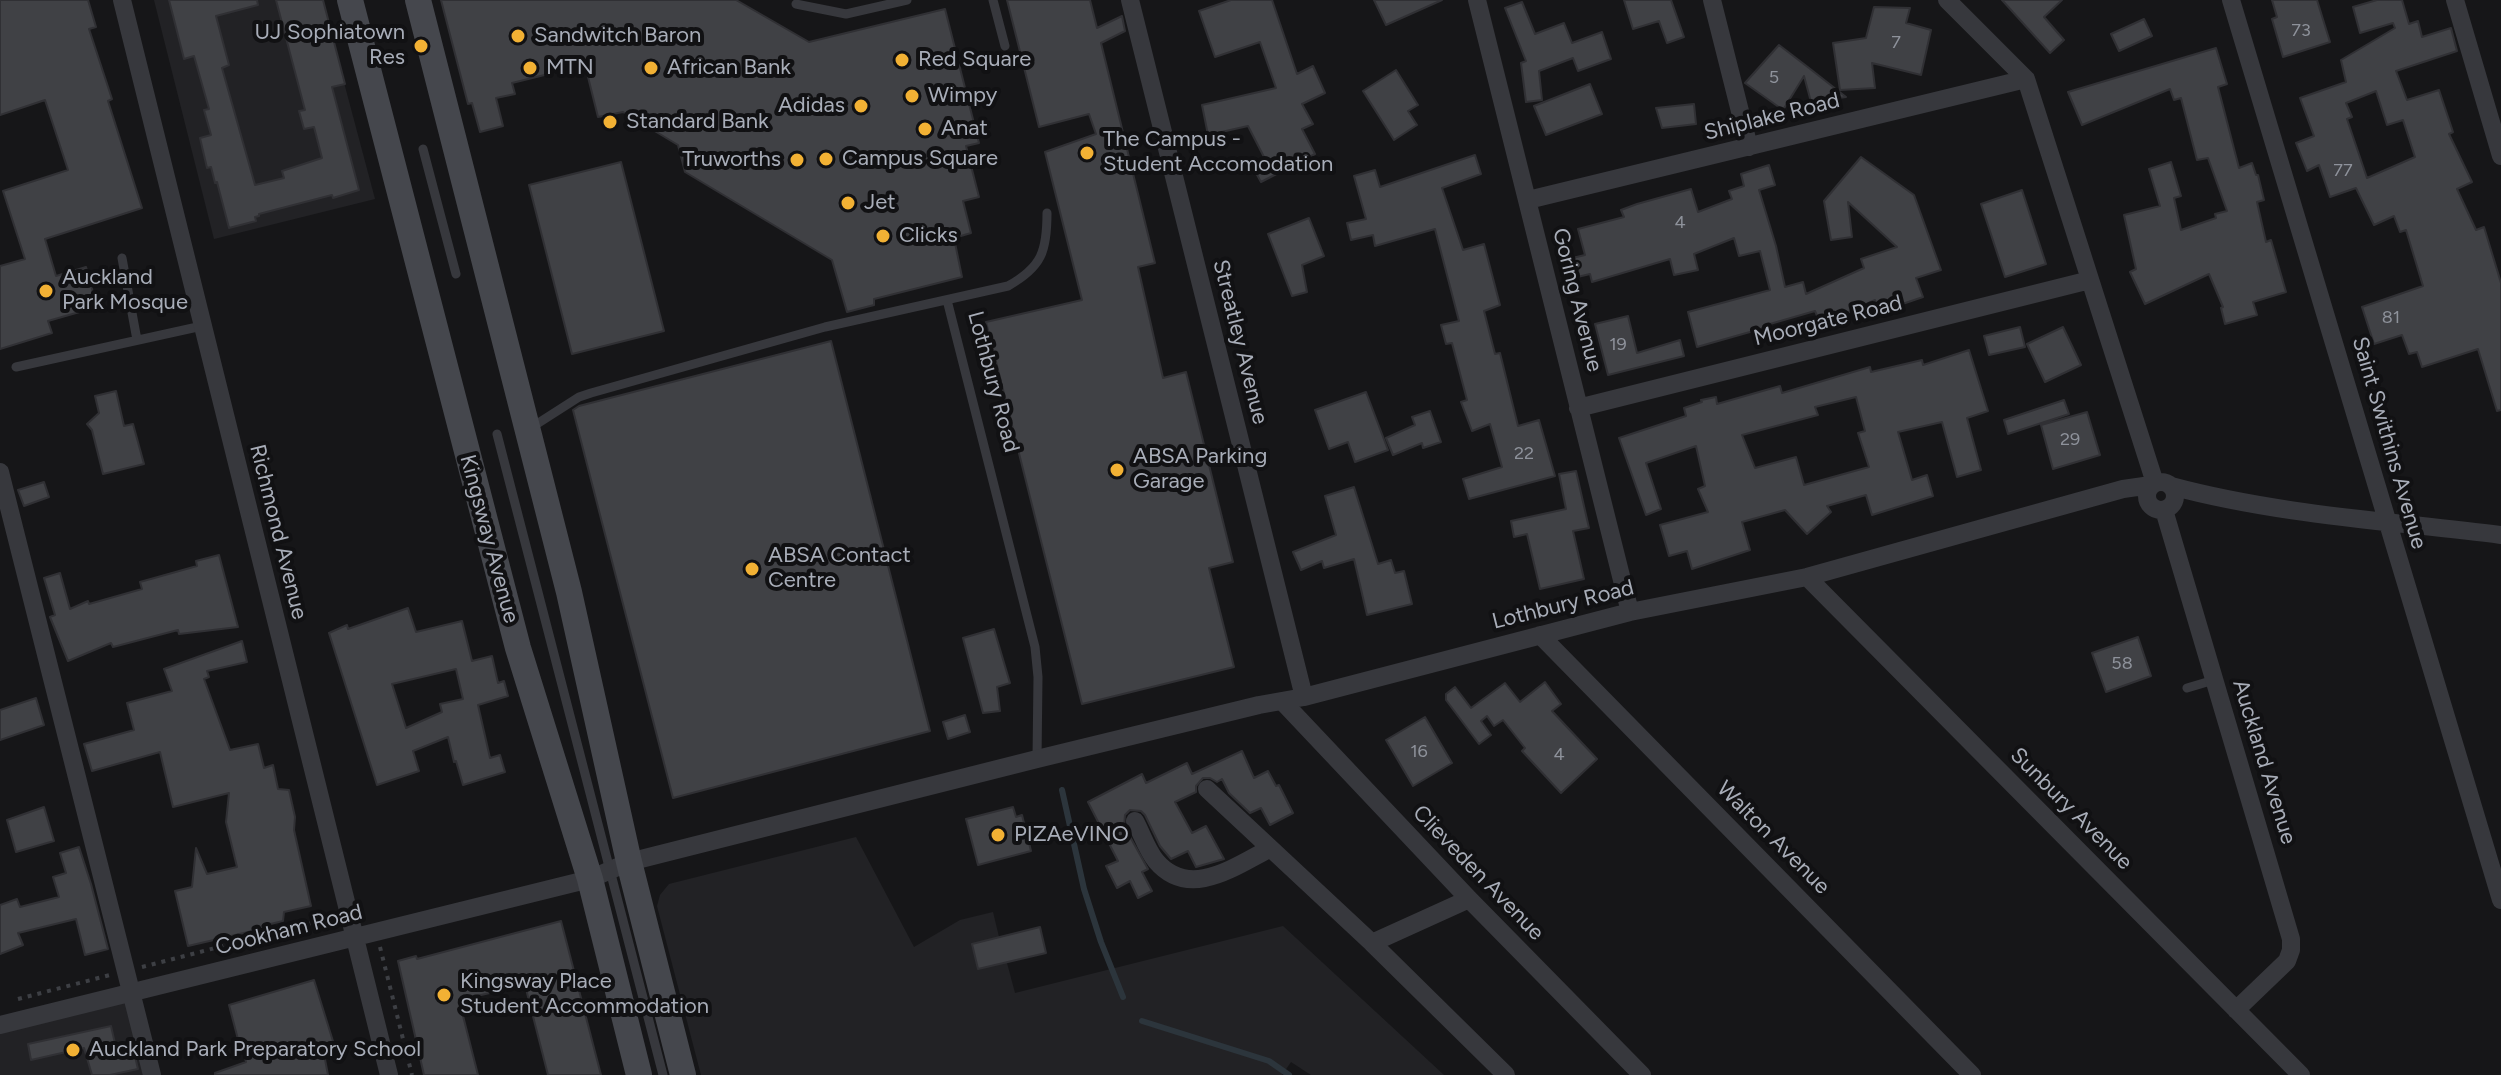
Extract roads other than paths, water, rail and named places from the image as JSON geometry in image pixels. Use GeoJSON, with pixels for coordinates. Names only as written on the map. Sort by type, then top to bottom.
{"type":"FeatureCollection","features":[{"type":"Feature","properties":{"kind":"main road","name":"Kingsway Avenue"},"geometry":{"type":"LineString","coordinates":[[350,0],[518,648],[610,870],[683,1075]]}},
{"type":"Feature","properties":{"kind":"main road","name":"Kingsway Avenue"},"geometry":{"type":"LineString","coordinates":[[418,0],[569,592],[639,1075]]}},
{"type":"Feature","properties":{"kind":"street","name":"Richmond Avenue"},"geometry":{"type":"LineString","coordinates":[[122,0],[389,1075]]}},
{"type":"Feature","properties":{"kind":"street","name":"Streatley Avenue"},"geometry":{"type":"LineString","coordinates":[[1130,0],[1304,697]]}},
{"type":"Feature","properties":{"kind":"street","name":"Goring Avenue"},"geometry":{"type":"LineString","coordinates":[[1477,0],[1630,612]]}},
{"type":"Feature","properties":{"kind":"street"},"geometry":{"type":"LineString","coordinates":[[1712,0],[1749,147]]}},
{"type":"Feature","properties":{"kind":"street"},"geometry":{"type":"LineString","coordinates":[[1947,0],[2026,79],[2156,487],[2150,506],[2167,508]]}},
{"type":"Feature","properties":{"kind":"street","name":"Saint Swithins Avenue"},"geometry":{"type":"LineString","coordinates":[[2231,0],[2501,900]]}},
{"type":"Feature","properties":{"kind":"street"},"geometry":{"type":"LineString","coordinates":[[2455,0],[2501,156]]}},
{"type":"Feature","properties":{"kind":"street","name":"Shiplake Road"},"geometry":{"type":"LineString","coordinates":[[1528,200],[2026,79]]}},
{"type":"Feature","properties":{"kind":"street","name":"Moorgate Road"},"geometry":{"type":"LineString","coordinates":[[1578,408],[2090,280]]}},
{"type":"Feature","properties":{"kind":"street"},"geometry":{"type":"LineString","coordinates":[[0,472],[152,1075]]}},
{"type":"Feature","properties":{"kind":"street","name":"Lothbury Road"},"geometry":{"type":"LineString","coordinates":[[610,870],[1037,759],[1304,697],[1630,612],[1807,577],[2134,486],[2340,518],[2501,535]]}},
{"type":"Feature","properties":{"kind":"street","name":"Auckland Avenue"},"geometry":{"type":"LineString","coordinates":[[2156,487],[2175,497],[2167,508],[2291,939],[2287,961],[2236,1010]]}},
{"type":"Feature","properties":{"kind":"street","name":"Lothbury Road"},"geometry":{"type":"LineString","coordinates":[[2167,508],[2219,499]]}},
{"type":"Feature","properties":{"kind":"street","name":"Sunbury Avenue"},"geometry":{"type":"LineString","coordinates":[[1807,577],[2301,1075]]}},
{"type":"Feature","properties":{"kind":"street","name":"Walton Avenue"},"geometry":{"type":"LineString","coordinates":[[1540,635],[1972,1075]]}},
{"type":"Feature","properties":{"kind":"street","name":"Clieveden Avenue"},"geometry":{"type":"LineString","coordinates":[[1282,701],[1469,899],[1642,1075]]}},
{"type":"Feature","properties":{"kind":"street"},"geometry":{"type":"LineString","coordinates":[[1207,789],[1372,943],[1506,1075]]}},
{"type":"Feature","properties":{"kind":"street"},"geometry":{"type":"LineString","coordinates":[[1135,821],[1155,859],[1179,877],[1191,880],[1216,876],[1269,849]]}},
{"type":"Feature","properties":{"kind":"street","name":"Cookham Road"},"geometry":{"type":"LineString","coordinates":[[0,1025],[354,939],[610,870]]}},
{"type":"Feature","properties":{"kind":"street"},"geometry":{"type":"LineString","coordinates":[[1372,943],[1469,899]]}},
{"type":"Feature","properties":{"kind":"lane"},"geometry":{"type":"LineString","coordinates":[[796,4],[846,14],[907,0]]}},
{"type":"Feature","properties":{"kind":"lane"},"geometry":{"type":"LineString","coordinates":[[993,0],[1005,46]]}},
{"type":"Feature","properties":{"kind":"lane"},"geometry":{"type":"LineString","coordinates":[[423,149],[456,274]]}},
{"type":"Feature","properties":{"kind":"lane"},"geometry":{"type":"LineString","coordinates":[[526,431],[579,397],[591,393],[825,327],[1008,286],[1025,276],[1045,250],[1047,213]]}},
{"type":"Feature","properties":{"kind":"lane"},"geometry":{"type":"LineString","coordinates":[[122,258],[137,340]]}},
{"type":"Feature","properties":{"kind":"lane","name":"Lothbury Road"},"geometry":{"type":"LineString","coordinates":[[947,300],[1035,647],[1038,677],[1037,759]]}},
{"type":"Feature","properties":{"kind":"lane"},"geometry":{"type":"LineString","coordinates":[[16,367],[202,326]]}},
{"type":"Feature","properties":{"kind":"lane"},"geometry":{"type":"LineString","coordinates":[[497,434],[663,1075]]}},
{"type":"Feature","properties":{"kind":"lane"},"geometry":{"type":"LineString","coordinates":[[2187,688],[2214,680]]}},
{"type":"Feature","properties":{"kind":"waterway"},"geometry":{"type":"LineString","coordinates":[[1062,790],[1084,889],[1123,997]]}},
{"type":"Feature","properties":{"kind":"waterway"},"geometry":{"type":"LineString","coordinates":[[1142,1021],[1269,1061],[1289,1075]]}},
{"type":"Feature","properties":{"kind":"place","name":"Sandwitch Baron"},"geometry":{"type":"Point","coordinates":[518,36]}},
{"type":"Feature","properties":{"kind":"place","name":"UJ Sophiatown Res"},"geometry":{"type":"Point","coordinates":[421,46]}},
{"type":"Feature","properties":{"kind":"place","name":"Red Square"},"geometry":{"type":"Point","coordinates":[902,60]}},
{"type":"Feature","properties":{"kind":"place","name":"MTN"},"geometry":{"type":"Point","coordinates":[530,68]}},
{"type":"Feature","properties":{"kind":"place","name":"African Bank"},"geometry":{"type":"Point","coordinates":[651,68]}},
{"type":"Feature","properties":{"kind":"place","name":"Wimpy"},"geometry":{"type":"Point","coordinates":[912,96]}},
{"type":"Feature","properties":{"kind":"place","name":"Adidas"},"geometry":{"type":"Point","coordinates":[861,106]}},
{"type":"Feature","properties":{"kind":"place","name":"Standard Bank"},"geometry":{"type":"Point","coordinates":[610,122]}},
{"type":"Feature","properties":{"kind":"place","name":"Anat"},"geometry":{"type":"Point","coordinates":[925,129]}},
{"type":"Feature","properties":{"kind":"place","name":"The Campus - Student Accomodation"},"geometry":{"type":"Point","coordinates":[1087,153]}},
{"type":"Feature","properties":{"kind":"place","name":"Campus Square"},"geometry":{"type":"Point","coordinates":[826,159]}},
{"type":"Feature","properties":{"kind":"place","name":"Truworths"},"geometry":{"type":"Point","coordinates":[797,160]}},
{"type":"Feature","properties":{"kind":"place","name":"Jet"},"geometry":{"type":"Point","coordinates":[848,203]}},
{"type":"Feature","properties":{"kind":"place","name":"Clicks"},"geometry":{"type":"Point","coordinates":[883,236]}},
{"type":"Feature","properties":{"kind":"place","name":"Auckland Park Mosque"},"geometry":{"type":"Point","coordinates":[46,291]}},
{"type":"Feature","properties":{"kind":"place","name":"ABSA Parking Garage"},"geometry":{"type":"Point","coordinates":[1117,470]}},
{"type":"Feature","properties":{"kind":"place","name":"ABSA Contact Centre"},"geometry":{"type":"Point","coordinates":[752,569]}},
{"type":"Feature","properties":{"kind":"place","name":"PIZAeVINO"},"geometry":{"type":"Point","coordinates":[998,835]}},
{"type":"Feature","properties":{"kind":"place","name":"Kingsway Place Student Accommodation"},"geometry":{"type":"Point","coordinates":[444,995]}},
{"type":"Feature","properties":{"kind":"place","name":"Auckland Park Preparatory School"},"geometry":{"type":"Point","coordinates":[73,1050]}}]}
